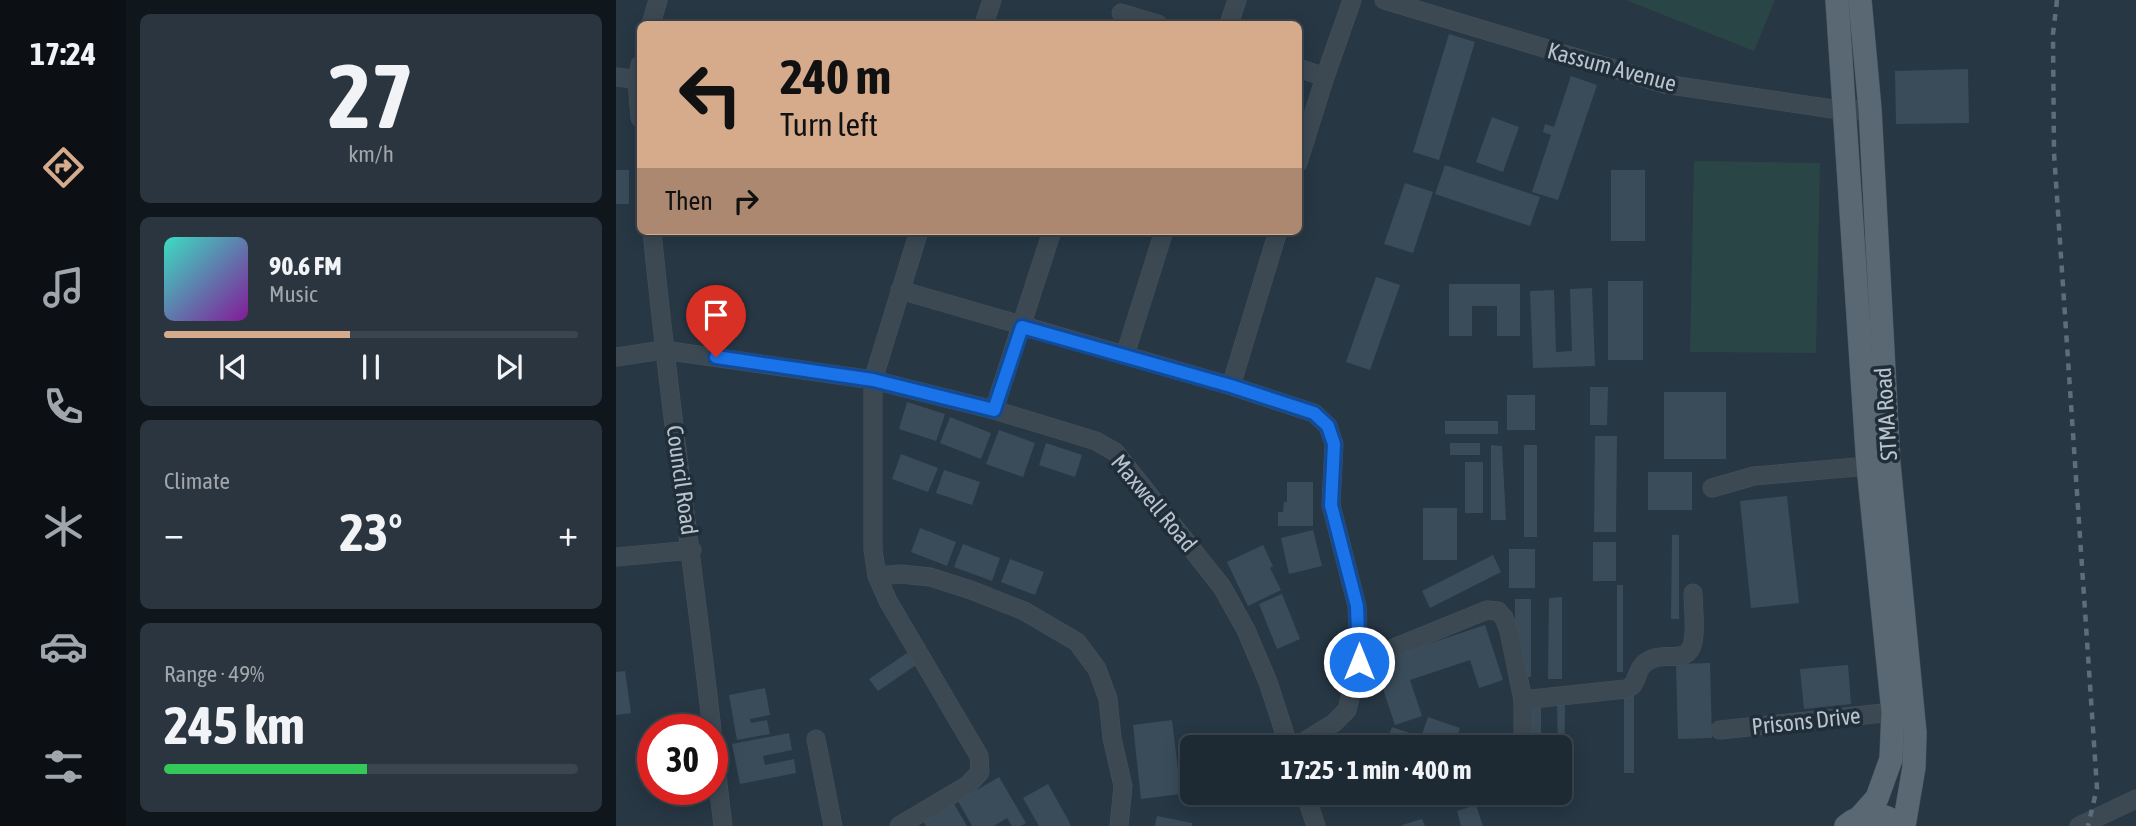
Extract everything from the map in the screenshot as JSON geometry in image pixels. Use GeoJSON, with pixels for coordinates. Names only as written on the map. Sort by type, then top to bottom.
{"type":"FeatureCollection","features":[{"type":"Feature","properties":{"kind":"main road","name":"STMA Road"},"geometry":{"type":"LineString","coordinates":[[1837,0],[1868,466],[1892,712],[1891,759],[1877,798],[1853,821]]}},
{"type":"Feature","properties":{"kind":"main road","name":"STMA Road"},"geometry":{"type":"LineString","coordinates":[[1860,0],[1870,109],[1889,464],[1914,722],[1914,767],[1902,826]]}},
{"type":"Feature","properties":{"kind":"main road"},"geometry":{"type":"LineString","coordinates":[[1853,821],[1877,814],[1902,826]]}},
{"type":"Feature","properties":{"kind":"street"},"geometry":{"type":"LineString","coordinates":[[652,21],[658,0]]}},
{"type":"Feature","properties":{"kind":"street"},"geometry":{"type":"LineString","coordinates":[[985,21],[992,0]]}},
{"type":"Feature","properties":{"kind":"street"},"geometry":{"type":"LineString","coordinates":[[1230,21],[1237,0]]}},
{"type":"Feature","properties":{"kind":"street"},"geometry":{"type":"LineString","coordinates":[[1302,150],[1352,0]]}},
{"type":"Feature","properties":{"kind":"street","name":"Kassum Avenue"},"geometry":{"type":"LineString","coordinates":[[1384,0],[1664,84],[1846,111],[1870,109]]}},
{"type":"Feature","properties":{"kind":"street"},"geometry":{"type":"LineString","coordinates":[[1121,12],[1149,21]]}},
{"type":"Feature","properties":{"kind":"street"},"geometry":{"type":"LineString","coordinates":[[1302,69],[1325,77]]}},
{"type":"Feature","properties":{"kind":"street"},"geometry":{"type":"LineString","coordinates":[[616,77],[637,75]]}},
{"type":"Feature","properties":{"kind":"street","name":"Council Road"},"geometry":{"type":"LineString","coordinates":[[652,235],[663,350],[692,550],[710,714]]}},
{"type":"Feature","properties":{"kind":"street"},"geometry":{"type":"LineString","coordinates":[[900,826],[968,785],[980,772],[979,756],[888,601],[877,576],[873,550],[873,380],[918,235]]}},
{"type":"Feature","properties":{"kind":"street"},"geometry":{"type":"LineString","coordinates":[[994,410],[1051,235]]}},
{"type":"Feature","properties":{"kind":"street"},"geometry":{"type":"LineString","coordinates":[[1125,355],[1163,235]]}},
{"type":"Feature","properties":{"kind":"street"},"geometry":{"type":"LineString","coordinates":[[1231,386],[1277,235]]}},
{"type":"Feature","properties":{"kind":"street"},"geometry":{"type":"LineString","coordinates":[[900,290],[1231,386],[1314,413],[1328,426],[1334,444],[1331,505],[1357,606],[1359,662],[1347,710],[1334,723],[1314,735]]}},
{"type":"Feature","properties":{"kind":"street","name":"Maxwell Road"},"geometry":{"type":"LineString","coordinates":[[616,357],[663,350],[873,380],[994,410],[1096,441],[1115,452],[1122,460],[1222,587],[1246,630],[1268,682],[1285,735]]}},
{"type":"Feature","properties":{"kind":"street"},"geometry":{"type":"LineString","coordinates":[[1712,488],[1754,475],[1868,466]]}},
{"type":"Feature","properties":{"kind":"street"},"geometry":{"type":"LineString","coordinates":[[616,557],[692,550]]}},
{"type":"Feature","properties":{"kind":"street"},"geometry":{"type":"LineString","coordinates":[[877,576],[901,574],[930,577],[971,590],[1024,611],[1077,642],[1097,669],[1108,699],[1112,738],[1123,786],[1119,826]]}},
{"type":"Feature","properties":{"kind":"street"},"geometry":{"type":"LineString","coordinates":[[1522,700],[1626,689],[1632,686],[1642,665],[1649,661],[1661,656],[1684,656],[1691,650],[1693,638],[1693,593]]}},
{"type":"Feature","properties":{"kind":"street"},"geometry":{"type":"LineString","coordinates":[[1359,662],[1487,610],[1497,611],[1510,631],[1522,700],[1522,735]]}},
{"type":"Feature","properties":{"kind":"street","name":"Prisons Drive"},"geometry":{"type":"LineString","coordinates":[[1720,730],[1892,712]]}},
{"type":"Feature","properties":{"kind":"street"},"geometry":{"type":"LineString","coordinates":[[816,739],[833,826]]}},
{"type":"Feature","properties":{"kind":"street"},"geometry":{"type":"LineString","coordinates":[[2079,826],[2136,799]]}},
{"type":"Feature","properties":{"kind":"street","name":"Council Road"},"geometry":{"type":"LineString","coordinates":[[721,805],[723,826]]}},
{"type":"Feature","properties":{"kind":"street"},"geometry":{"type":"LineString","coordinates":[[1309,805],[1316,826]]}},
{"type":"Feature","properties":{"kind":"green space"},"geometry":{"type":"Polygon","coordinates":[[[1626,0],[1775,0],[1754,51],[1626,0]]]}},
{"type":"Feature","properties":{"kind":"green space"},"geometry":{"type":"Polygon","coordinates":[[[1694,161],[1820,163],[1816,353],[1690,352],[1694,161]]]}},
{"type":"Feature","properties":{"kind":"building"},"geometry":{"type":"Polygon","coordinates":[[[1449,34],[1475,42],[1439,160],[1413,152],[1449,34]]]}},
{"type":"Feature","properties":{"kind":"building"},"geometry":{"type":"Polygon","coordinates":[[[1968,69],[1969,123],[1896,124],[1895,71],[1968,69]]]}},
{"type":"Feature","properties":{"kind":"building"},"geometry":{"type":"Polygon","coordinates":[[[1571,76],[1597,85],[1558,200],[1532,192],[1551,135],[1543,132],[1545,124],[1554,127],[1571,76]]]}},
{"type":"Feature","properties":{"kind":"building"},"geometry":{"type":"Polygon","coordinates":[[[1492,117],[1519,127],[1503,172],[1476,162],[1492,117]]]}},
{"type":"Feature","properties":{"kind":"building"},"geometry":{"type":"Polygon","coordinates":[[[1445,165],[1540,197],[1530,226],[1435,194],[1445,165]]]}},
{"type":"Feature","properties":{"kind":"building"},"geometry":{"type":"Polygon","coordinates":[[[616,170],[629,170],[629,204],[616,204],[616,170]]]}},
{"type":"Feature","properties":{"kind":"building"},"geometry":{"type":"Polygon","coordinates":[[[1611,170],[1645,170],[1645,241],[1611,241],[1611,170]]]}},
{"type":"Feature","properties":{"kind":"building"},"geometry":{"type":"Polygon","coordinates":[[[1405,183],[1433,192],[1413,253],[1384,244],[1405,183]]]}},
{"type":"Feature","properties":{"kind":"building"},"geometry":{"type":"Polygon","coordinates":[[[1376,277],[1400,285],[1370,370],[1346,362],[1376,277]]]}},
{"type":"Feature","properties":{"kind":"building"},"geometry":{"type":"Polygon","coordinates":[[[1608,281],[1643,281],[1643,360],[1608,360],[1608,281]]]}},
{"type":"Feature","properties":{"kind":"building"},"geometry":{"type":"Polygon","coordinates":[[[1449,284],[1520,284],[1520,336],[1497,336],[1497,306],[1472,306],[1472,336],[1449,336],[1449,284]]]}},
{"type":"Feature","properties":{"kind":"building"},"geometry":{"type":"Polygon","coordinates":[[[1592,288],[1595,366],[1533,368],[1530,291],[1554,290],[1556,352],[1572,351],[1570,289],[1592,288]]]}},
{"type":"Feature","properties":{"kind":"building"},"geometry":{"type":"Polygon","coordinates":[[[1590,387],[1608,387],[1607,425],[1590,425],[1590,387]]]}},
{"type":"Feature","properties":{"kind":"building"},"geometry":{"type":"Polygon","coordinates":[[[1664,392],[1726,392],[1726,459],[1664,459],[1664,392]]]}},
{"type":"Feature","properties":{"kind":"building"},"geometry":{"type":"Polygon","coordinates":[[[1507,395],[1535,395],[1535,430],[1507,430],[1507,395]]]}},
{"type":"Feature","properties":{"kind":"building"},"geometry":{"type":"Polygon","coordinates":[[[907,402],[945,414],[936,441],[899,429],[907,402]]]}},
{"type":"Feature","properties":{"kind":"building"},"geometry":{"type":"Polygon","coordinates":[[[950,417],[991,433],[981,459],[940,443],[950,417]]]}},
{"type":"Feature","properties":{"kind":"building"},"geometry":{"type":"Polygon","coordinates":[[[1445,421],[1498,421],[1498,434],[1445,434],[1445,421]]]}},
{"type":"Feature","properties":{"kind":"building"},"geometry":{"type":"Polygon","coordinates":[[[999,430],[1035,443],[1023,477],[986,464],[999,430]]]}},
{"type":"Feature","properties":{"kind":"building"},"geometry":{"type":"Polygon","coordinates":[[[1595,436],[1617,436],[1616,532],[1594,532],[1595,436]]]}},
{"type":"Feature","properties":{"kind":"building"},"geometry":{"type":"Polygon","coordinates":[[[1046,443],[1082,455],[1075,477],[1039,465],[1046,443]]]}},
{"type":"Feature","properties":{"kind":"building"},"geometry":{"type":"Polygon","coordinates":[[[1450,443],[1480,443],[1480,455],[1450,455],[1450,443]]]}},
{"type":"Feature","properties":{"kind":"building"},"geometry":{"type":"Polygon","coordinates":[[[1491,445],[1502,446],[1506,520],[1491,520],[1491,445]]]}},
{"type":"Feature","properties":{"kind":"building"},"geometry":{"type":"Polygon","coordinates":[[[1524,445],[1537,445],[1537,537],[1524,537],[1524,445]]]}},
{"type":"Feature","properties":{"kind":"building"},"geometry":{"type":"Polygon","coordinates":[[[901,454],[938,468],[928,492],[892,479],[901,454]]]}},
{"type":"Feature","properties":{"kind":"building"},"geometry":{"type":"Polygon","coordinates":[[[1465,462],[1483,462],[1483,513],[1465,513],[1465,462]]]}},
{"type":"Feature","properties":{"kind":"building"},"geometry":{"type":"Polygon","coordinates":[[[944,470],[980,482],[972,505],[936,493],[944,470]]]}},
{"type":"Feature","properties":{"kind":"building"},"geometry":{"type":"Polygon","coordinates":[[[1648,472],[1692,472],[1692,510],[1648,510],[1648,472]]]}},
{"type":"Feature","properties":{"kind":"building"},"geometry":{"type":"Polygon","coordinates":[[[1287,482],[1313,482],[1313,526],[1278,526],[1278,512],[1283,512],[1284,502],[1287,502],[1287,482]]]}},
{"type":"Feature","properties":{"kind":"building"},"geometry":{"type":"Polygon","coordinates":[[[1787,496],[1799,603],[1751,608],[1740,501],[1787,496]]]}},
{"type":"Feature","properties":{"kind":"building"},"geometry":{"type":"Polygon","coordinates":[[[1423,508],[1457,508],[1457,560],[1423,560],[1423,508]]]}},
{"type":"Feature","properties":{"kind":"building"},"geometry":{"type":"Polygon","coordinates":[[[920,528],[956,542],[947,566],[911,552],[920,528]]]}},
{"type":"Feature","properties":{"kind":"building"},"geometry":{"type":"Polygon","coordinates":[[[1313,530],[1322,566],[1289,574],[1281,538],[1313,530]]]}},
{"type":"Feature","properties":{"kind":"building"},"geometry":{"type":"Polygon","coordinates":[[[1672,535],[1679,535],[1679,619],[1671,619],[1672,535]]]}},
{"type":"Feature","properties":{"kind":"building"},"geometry":{"type":"Polygon","coordinates":[[[1593,542],[1616,542],[1616,581],[1593,581],[1593,542]]]}},
{"type":"Feature","properties":{"kind":"building"},"geometry":{"type":"Polygon","coordinates":[[[963,544],[1000,558],[992,581],[954,567],[963,544]]]}},
{"type":"Feature","properties":{"kind":"building"},"geometry":{"type":"Polygon","coordinates":[[[1263,545],[1281,590],[1248,606],[1227,562],[1263,545]]]}},
{"type":"Feature","properties":{"kind":"building"},"geometry":{"type":"Polygon","coordinates":[[[1509,549],[1535,549],[1535,588],[1509,588],[1509,549]]]}},
{"type":"Feature","properties":{"kind":"building"},"geometry":{"type":"Polygon","coordinates":[[[1493,555],[1501,572],[1430,608],[1422,591],[1493,555]]]}},
{"type":"Feature","properties":{"kind":"building"},"geometry":{"type":"Polygon","coordinates":[[[1010,559],[1044,572],[1035,595],[1001,582],[1010,559]]]}},
{"type":"Feature","properties":{"kind":"building"},"geometry":{"type":"Polygon","coordinates":[[[1617,585],[1623,585],[1623,672],[1617,672],[1617,585]]]}},
{"type":"Feature","properties":{"kind":"building"},"geometry":{"type":"Polygon","coordinates":[[[1282,594],[1300,639],[1277,649],[1259,604],[1282,594]]]}},
{"type":"Feature","properties":{"kind":"building"},"geometry":{"type":"Polygon","coordinates":[[[1562,597],[1562,679],[1548,679],[1549,598],[1562,597]]]}},
{"type":"Feature","properties":{"kind":"building"},"geometry":{"type":"Polygon","coordinates":[[[1515,599],[1531,599],[1531,677],[1520,677],[1515,642],[1515,599]]]}},
{"type":"Feature","properties":{"kind":"building"},"geometry":{"type":"Polygon","coordinates":[[[1485,625],[1503,680],[1479,688],[1470,660],[1410,680],[1422,716],[1395,725],[1374,662],[1485,625]]]}},
{"type":"Feature","properties":{"kind":"building"},"geometry":{"type":"Polygon","coordinates":[[[907,653],[916,665],[878,691],[869,679],[907,653]]]}},
{"type":"Feature","properties":{"kind":"building"},"geometry":{"type":"Polygon","coordinates":[[[1710,663],[1712,738],[1678,739],[1676,664],[1710,663]]]}},
{"type":"Feature","properties":{"kind":"building"},"geometry":{"type":"Polygon","coordinates":[[[1848,665],[1851,704],[1804,709],[1800,669],[1848,665]]]}},
{"type":"Feature","properties":{"kind":"building"},"geometry":{"type":"Polygon","coordinates":[[[625,671],[631,713],[616,715],[616,672],[625,671]]]}},
{"type":"Feature","properties":{"kind":"building"},"geometry":{"type":"Polygon","coordinates":[[[765,688],[770,715],[750,719],[751,723],[767,720],[770,734],[737,740],[729,695],[765,688]]]}},
{"type":"Feature","properties":{"kind":"building"},"geometry":{"type":"Polygon","coordinates":[[[1624,690],[1634,690],[1634,773],[1624,773],[1624,690]]]}},
{"type":"Feature","properties":{"kind":"building"},"geometry":{"type":"Polygon","coordinates":[[[1557,704],[1565,704],[1565,735],[1558,735],[1557,704]]]}},
{"type":"Feature","properties":{"kind":"building"},"geometry":{"type":"Polygon","coordinates":[[[1530,708],[1541,708],[1541,735],[1530,735],[1530,708]]]}},
{"type":"Feature","properties":{"kind":"building"},"geometry":{"type":"Polygon","coordinates":[[[1428,717],[1460,728],[1457,735],[1422,735],[1428,717]]]}},
{"type":"Feature","properties":{"kind":"building"},"geometry":{"type":"Polygon","coordinates":[[[1172,720],[1180,794],[1141,799],[1133,725],[1172,720]]]}},
{"type":"Feature","properties":{"kind":"building"},"geometry":{"type":"Polygon","coordinates":[[[1392,727],[1415,735],[1389,735],[1392,727]]]}},
{"type":"Feature","properties":{"kind":"building"},"geometry":{"type":"Polygon","coordinates":[[[789,733],[792,750],[763,756],[765,765],[794,759],[796,773],[740,784],[732,744],[789,733]]]}},
{"type":"Feature","properties":{"kind":"building"},"geometry":{"type":"Polygon","coordinates":[[[999,777],[1026,823],[1012,826],[1007,818],[994,826],[972,826],[958,801],[999,777]]]}},
{"type":"Feature","properties":{"kind":"building"},"geometry":{"type":"Polygon","coordinates":[[[1048,784],[1071,825],[1039,826],[1023,798],[1048,784]]]}},
{"type":"Feature","properties":{"kind":"building"},"geometry":{"type":"Polygon","coordinates":[[[951,799],[967,826],[926,826],[921,817],[951,799]]]}},
{"type":"Feature","properties":{"kind":"building"},"geometry":{"type":"Polygon","coordinates":[[[1476,805],[1483,826],[1461,826],[1457,811],[1476,805]]]}},
{"type":"Feature","properties":{"kind":"building"},"geometry":{"type":"Polygon","coordinates":[[[1157,816],[1192,823],[1192,826],[1155,826],[1157,816]]]}},
{"type":"Feature","properties":{"kind":"building"},"geometry":{"type":"Polygon","coordinates":[[[1422,819],[1425,826],[1402,826],[1402,825],[1422,819]]]}},
{"type":"Feature","properties":{"kind":"railway"},"geometry":{"type":"LineString","coordinates":[[2057,0],[2053,34],[2054,153],[2097,788],[2088,826]]}},
{"type":"Feature","properties":{"kind":"route"},"geometry":{"type":"LineString","coordinates":[[716,357],[873,380],[994,410],[1022,327],[1231,386],[1314,413],[1328,426],[1334,444],[1331,505],[1357,606],[1360,630],[1359,662]]}}]}
